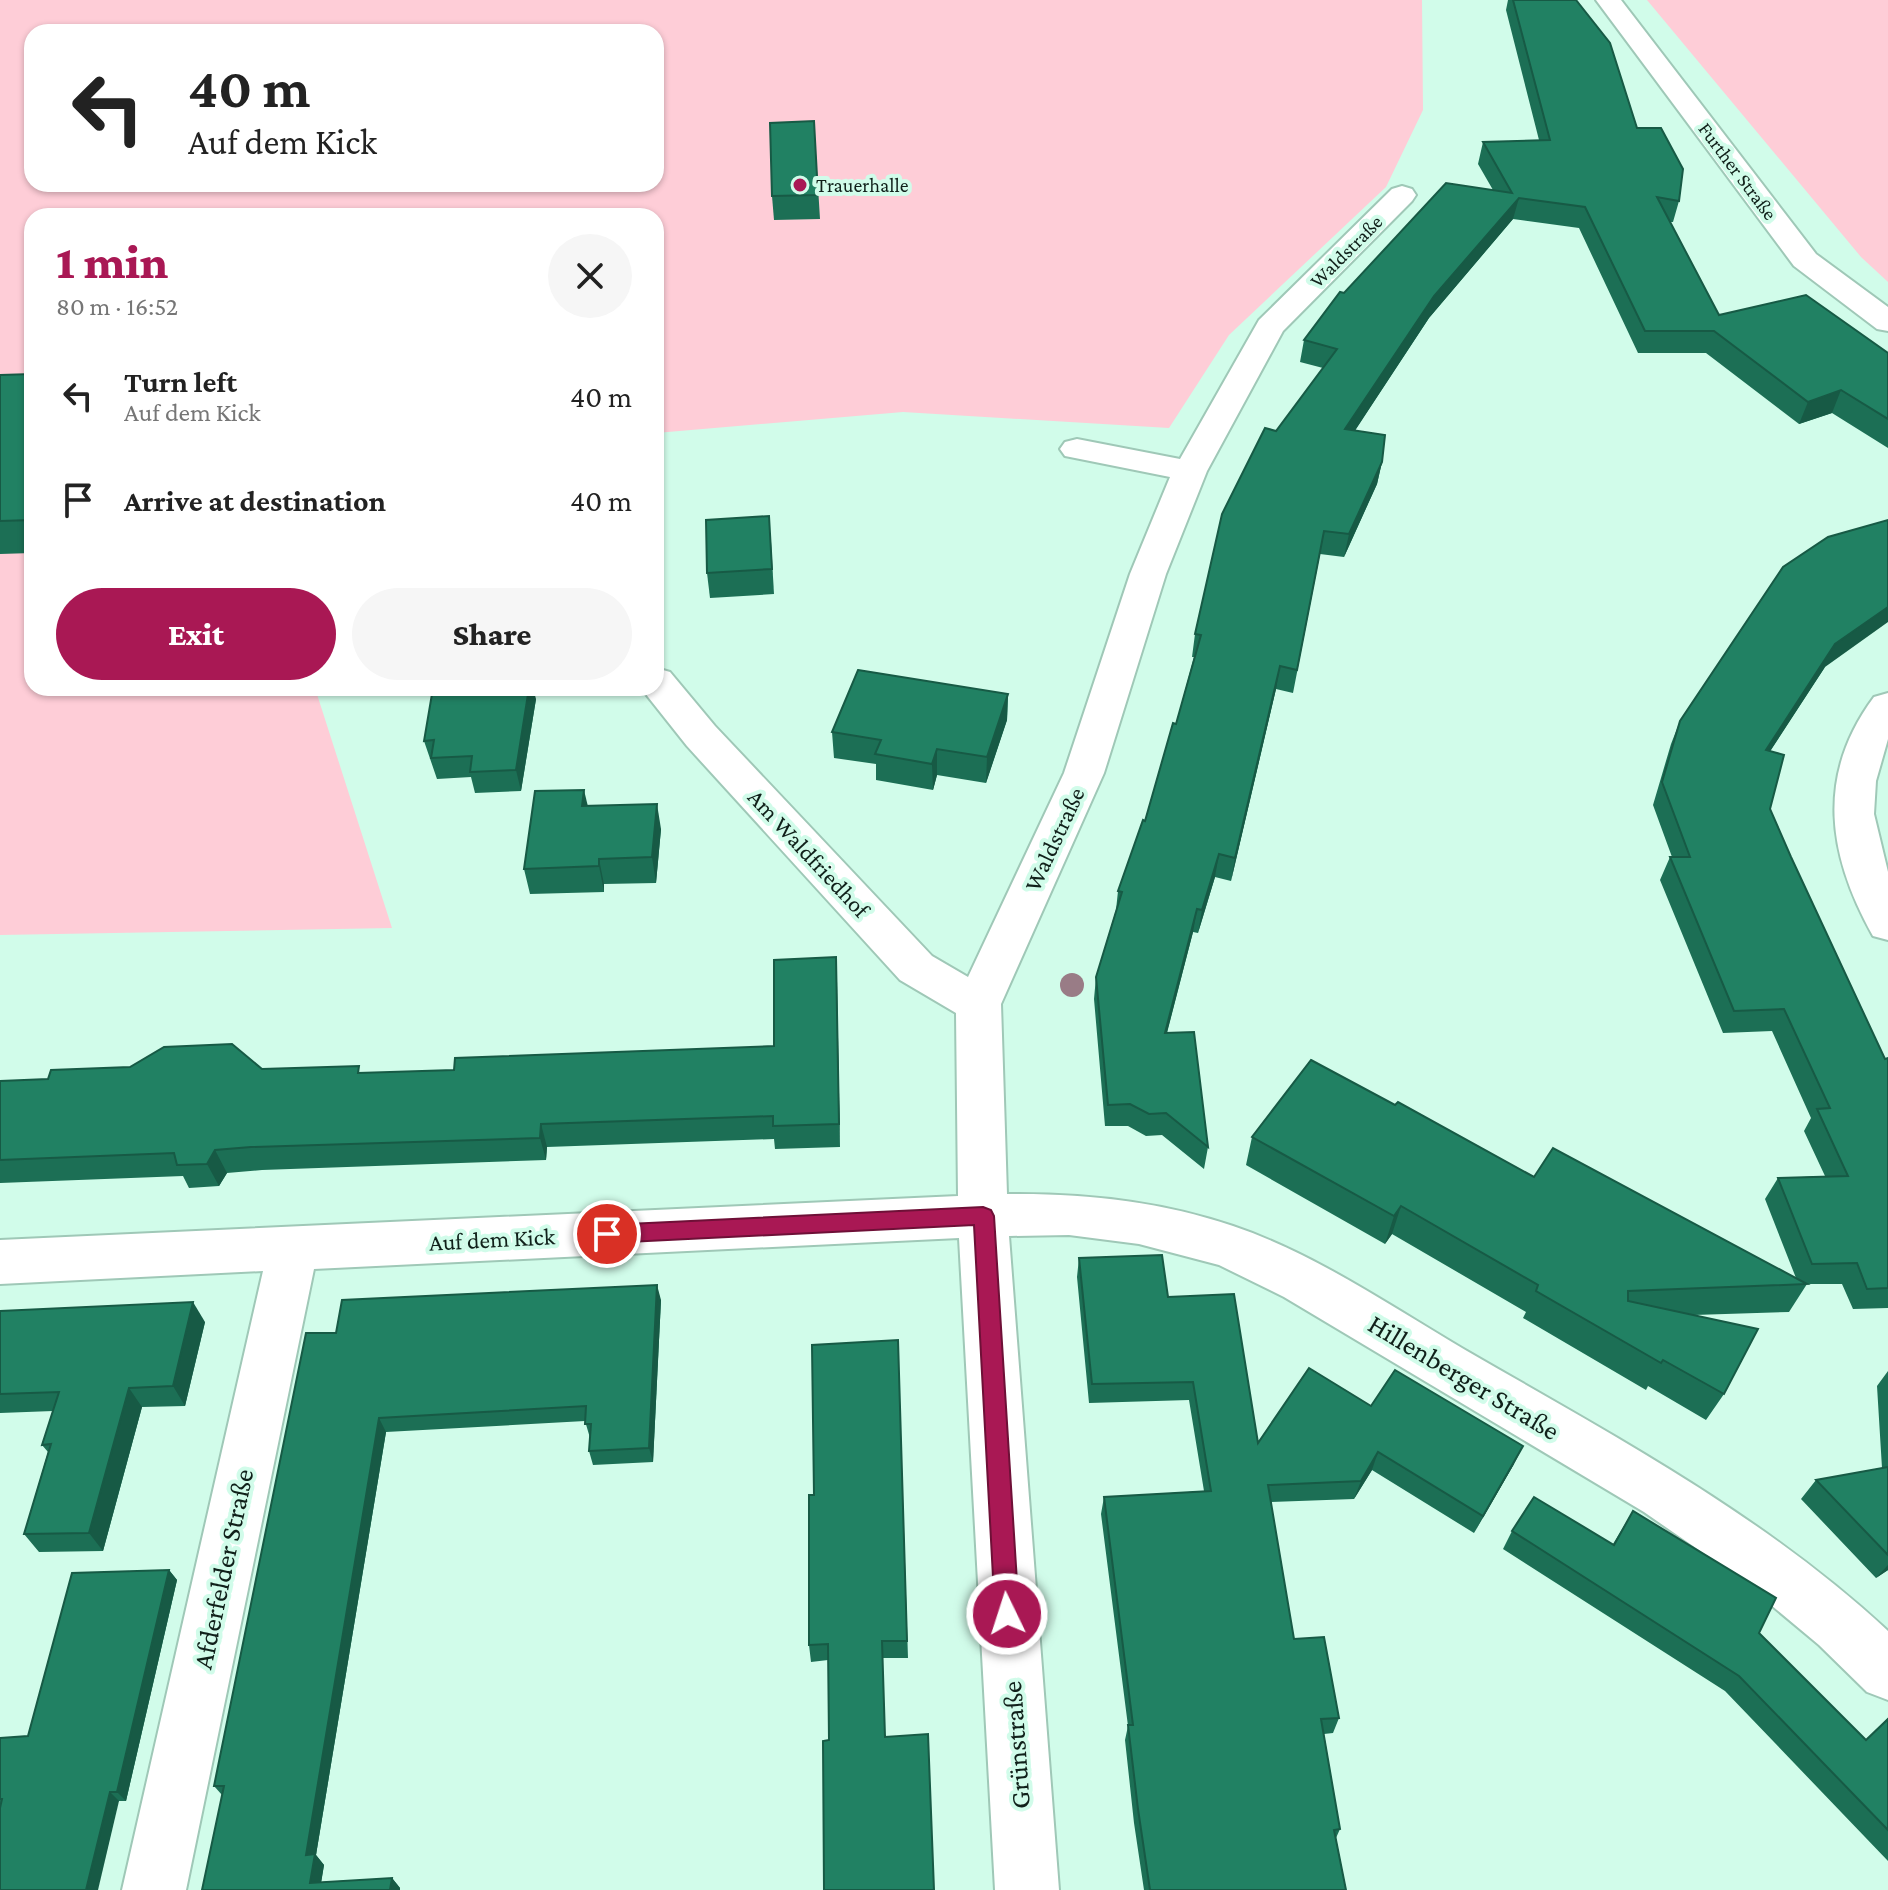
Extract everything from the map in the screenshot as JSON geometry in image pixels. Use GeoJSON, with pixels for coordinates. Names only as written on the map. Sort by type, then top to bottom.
{"type":"FeatureCollection","features":[{"type":"Feature","properties":{"kind":"street","name":"Further Straße"},"geometry":{"type":"LineString","coordinates":[[1608,0],[1805,260],[1888,322]]}},
{"type":"Feature","properties":{"kind":"street","name":"Waldstraße"},"geometry":{"type":"LineString","coordinates":[[983,1216],[978,1004],[1084,773],[1148,574],[1190,471],[1270,327],[1402,195]]}},
{"type":"Feature","properties":{"kind":"street"},"geometry":{"type":"LineString","coordinates":[[1077,449],[1190,471]]}},
{"type":"Feature","properties":{"kind":"street","name":"Am Waldfriedhof"},"geometry":{"type":"LineString","coordinates":[[664,691],[701,736],[916,968],[978,1004]]}},
{"type":"Feature","properties":{"kind":"street"},"geometry":{"type":"LineString","coordinates":[[1888,706],[1871,732],[1854,793],[1854,828],[1867,872],[1888,924]]}},
{"type":"Feature","properties":{"kind":"street","name":"Hillenberger Straße"},"geometry":{"type":"LineString","coordinates":[[983,1216],[1069,1214],[1139,1223],[1229,1246],[1302,1281],[1663,1494],[1755,1556],[1839,1625],[1888,1671]]}},
{"type":"Feature","properties":{"kind":"street","name":"Auf dem Kick"},"geometry":{"type":"LineString","coordinates":[[0,1262],[983,1216]]}},
{"type":"Feature","properties":{"kind":"street","name":"Grünstraße"},"geometry":{"type":"LineString","coordinates":[[983,1216],[1027,1890]]}},
{"type":"Feature","properties":{"kind":"street","name":"Afderfelder Straße"},"geometry":{"type":"LineString","coordinates":[[154,1890],[293,1249]]}},
{"type":"Feature","properties":{"kind":"shaded area"},"geometry":{"type":"Polygon","coordinates":[[[0,0],[1422,0],[1423,110],[1386,187],[1229,335],[1169,428],[903,412],[664,432],[664,208],[24,208],[24,696],[318,696],[392,928],[0,935],[0,0]]]}},
{"type":"Feature","properties":{"kind":"shaded area"},"geometry":{"type":"Polygon","coordinates":[[[1647,0],[1888,0],[1888,282],[1861,257],[1647,0]]]}},
{"type":"Feature","properties":{"kind":"building"},"geometry":{"type":"Polygon","coordinates":[[[1513,0],[1576,0],[1610,43],[1637,128],[1661,128],[1683,169],[1679,201],[1657,197],[1719,315],[1806,295],[1888,353],[1888,419],[1841,390],[1808,402],[1714,331],[1645,331],[1585,207],[1519,198],[1434,296],[1345,429],[1385,435],[1382,462],[1349,534],[1324,531],[1297,670],[1280,666],[1235,858],[1219,854],[1202,910],[1197,909],[1165,1033],[1194,1032],[1208,1147],[1166,1113],[1149,1114],[1130,1104],[1108,1105],[1096,977],[1122,892],[1118,891],[1145,821],[1201,635],[1195,634],[1222,514],[1265,428],[1276,431],[1337,349],[1304,340],[1340,292],[1344,293],[1446,183],[1512,193],[1483,142],[1550,140],[1513,0]]]}},
{"type":"Feature","properties":{"kind":"building"},"geometry":{"type":"Polygon","coordinates":[[[814,121],[818,195],[772,196],[770,123],[814,121]]]}},
{"type":"Feature","properties":{"kind":"building"},"geometry":{"type":"Polygon","coordinates":[[[24,374],[24,520],[0,521],[0,375],[24,374]]]}},
{"type":"Feature","properties":{"kind":"building"},"geometry":{"type":"Polygon","coordinates":[[[769,516],[772,569],[707,573],[706,520],[769,516]]]}},
{"type":"Feature","properties":{"kind":"building"},"geometry":{"type":"Polygon","coordinates":[[[1888,520],[1888,607],[1835,644],[1766,750],[1784,755],[1770,809],[1885,1059],[1888,1058],[1888,1288],[1867,1289],[1857,1263],[1812,1264],[1778,1178],[1848,1176],[1817,1109],[1830,1108],[1784,1009],[1734,1011],[1670,857],[1690,857],[1662,782],[1680,721],[1783,567],[1828,537],[1888,520]]]}},
{"type":"Feature","properties":{"kind":"building"},"geometry":{"type":"Polygon","coordinates":[[[858,670],[1008,694],[987,757],[937,749],[932,764],[875,754],[881,740],[832,732],[858,670]]]}},
{"type":"Feature","properties":{"kind":"building"},"geometry":{"type":"Polygon","coordinates":[[[432,696],[528,696],[516,770],[470,772],[472,756],[431,758],[434,740],[424,741],[432,696]]]}},
{"type":"Feature","properties":{"kind":"building"},"geometry":{"type":"Polygon","coordinates":[[[584,790],[582,806],[657,804],[652,857],[599,859],[599,866],[524,869],[535,791],[584,790]]]}},
{"type":"Feature","properties":{"kind":"building"},"geometry":{"type":"Polygon","coordinates":[[[836,957],[839,1124],[773,1126],[773,1116],[541,1124],[540,1138],[251,1147],[215,1150],[207,1164],[177,1165],[174,1153],[0,1160],[0,1081],[48,1079],[51,1070],[130,1067],[164,1047],[232,1044],[262,1069],[359,1066],[358,1073],[454,1070],[455,1058],[774,1046],[774,960],[836,957]]]}},
{"type":"Feature","properties":{"kind":"building"},"geometry":{"type":"Polygon","coordinates":[[[1311,1060],[1395,1105],[1398,1102],[1534,1177],[1553,1148],[1807,1284],[1628,1291],[1628,1301],[1758,1329],[1724,1394],[1663,1360],[1661,1363],[1536,1291],[1538,1285],[1401,1206],[1394,1216],[1252,1137],[1311,1060]]]}},
{"type":"Feature","properties":{"kind":"building"},"geometry":{"type":"Polygon","coordinates":[[[1162,1255],[1168,1297],[1234,1294],[1258,1443],[1309,1368],[1371,1406],[1395,1370],[1523,1446],[1483,1516],[1378,1452],[1361,1481],[1268,1485],[1294,1639],[1324,1637],[1339,1718],[1321,1719],[1340,1829],[1334,1830],[1346,1890],[1150,1890],[1128,1725],[1133,1725],[1104,1497],[1211,1491],[1193,1382],[1092,1384],[1079,1258],[1162,1255]]]}},
{"type":"Feature","properties":{"kind":"building"},"geometry":{"type":"Polygon","coordinates":[[[657,1285],[649,1448],[589,1451],[591,1424],[585,1424],[586,1406],[379,1418],[306,1855],[315,1854],[310,1883],[392,1878],[390,1890],[202,1890],[224,1786],[214,1786],[306,1333],[336,1333],[342,1300],[657,1285]]]}},
{"type":"Feature","properties":{"kind":"building"},"geometry":{"type":"Polygon","coordinates":[[[193,1302],[173,1386],[129,1388],[89,1533],[24,1534],[51,1444],[42,1445],[59,1392],[0,1394],[0,1311],[193,1302]]]}},
{"type":"Feature","properties":{"kind":"building"},"geometry":{"type":"Polygon","coordinates":[[[898,1340],[907,1641],[882,1641],[885,1737],[928,1734],[934,1890],[824,1890],[823,1741],[829,1740],[828,1644],[809,1645],[809,1495],[814,1495],[812,1345],[898,1340]]]}},
{"type":"Feature","properties":{"kind":"building"},"geometry":{"type":"Polygon","coordinates":[[[1888,1467],[1888,1555],[1816,1480],[1888,1467]]]}},
{"type":"Feature","properties":{"kind":"building"},"geometry":{"type":"Polygon","coordinates":[[[1534,1497],[1614,1545],[1633,1511],[1776,1598],[1759,1633],[1866,1740],[1888,1719],[1888,1830],[1739,1676],[1512,1531],[1534,1497]]]}},
{"type":"Feature","properties":{"kind":"building"},"geometry":{"type":"Polygon","coordinates":[[[169,1570],[117,1792],[110,1792],[86,1890],[0,1890],[0,1738],[28,1736],[72,1573],[169,1570]]]}},
{"type":"Feature","properties":{"kind":"place","name":"Trauerhalle"},"geometry":{"type":"Point","coordinates":[800,185]}},
{"type":"Feature","properties":{"kind":"route"},"geometry":{"type":"LineString","coordinates":[[607,1234],[983,1216],[1007,1614]]}}]}
